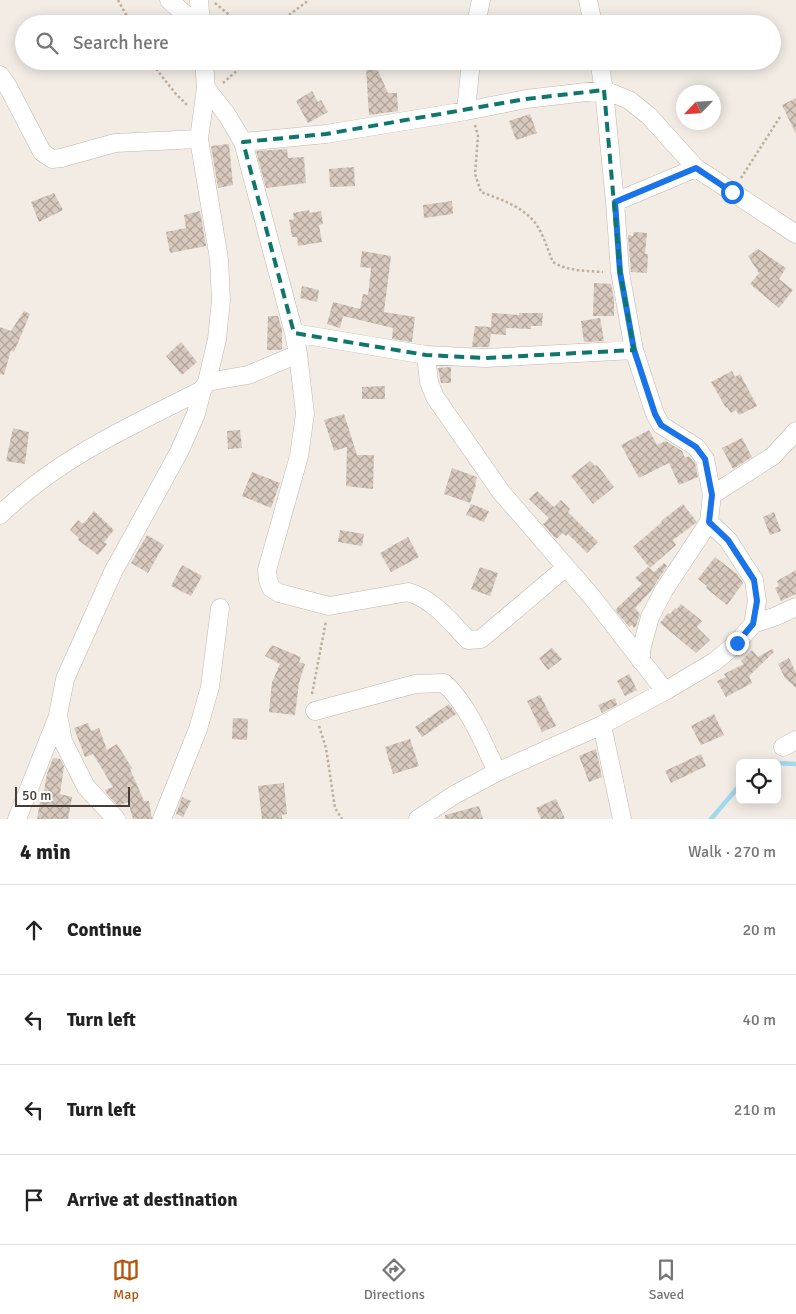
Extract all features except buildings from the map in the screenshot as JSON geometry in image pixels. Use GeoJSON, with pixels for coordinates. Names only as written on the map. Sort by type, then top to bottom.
{"type":"FeatureCollection","features":[{"type":"Feature","properties":{"kind":"street"},"geometry":{"type":"LineString","coordinates":[[169,0],[186,15]]}},
{"type":"Feature","properties":{"kind":"street"},"geometry":{"type":"LineString","coordinates":[[199,0],[200,15]]}},
{"type":"Feature","properties":{"kind":"street"},"geometry":{"type":"LineString","coordinates":[[478,15],[481,0]]}},
{"type":"Feature","properties":{"kind":"street"},"geometry":{"type":"LineString","coordinates":[[588,0],[591,15]]}},
{"type":"Feature","properties":{"kind":"street"},"geometry":{"type":"LineString","coordinates":[[17,819],[58,715],[65,678],[113,572],[179,452],[196,414],[217,340],[221,300],[219,259],[199,139],[208,91],[205,70]]}},
{"type":"Feature","properties":{"kind":"street"},"geometry":{"type":"LineString","coordinates":[[466,111],[470,70]]}},
{"type":"Feature","properties":{"kind":"street"},"geometry":{"type":"LineString","coordinates":[[601,70],[615,202],[620,272],[634,350],[655,414],[661,425],[696,447],[705,459],[712,495],[709,522],[664,590],[650,617],[641,650],[641,661]]}},
{"type":"Feature","properties":{"kind":"street"},"geometry":{"type":"LineString","coordinates":[[0,75],[7,84],[42,152],[52,158],[61,158],[115,143],[199,139]]}},
{"type":"Feature","properties":{"kind":"street"},"geometry":{"type":"LineString","coordinates":[[243,142],[326,134],[526,99],[604,90],[629,100],[649,116],[696,168],[796,234]]}},
{"type":"Feature","properties":{"kind":"street"},"geometry":{"type":"LineString","coordinates":[[208,91],[227,115],[243,142],[298,354],[305,414],[299,456],[268,570],[268,580],[271,588],[279,593],[329,606],[408,592],[420,595],[432,604],[468,640],[481,640],[565,568]]}},
{"type":"Feature","properties":{"kind":"street"},"geometry":{"type":"LineString","coordinates":[[615,202],[696,168]]}},
{"type":"Feature","properties":{"kind":"street"},"geometry":{"type":"LineString","coordinates":[[294,333],[426,355],[485,358],[634,350]]}},
{"type":"Feature","properties":{"kind":"street"},"geometry":{"type":"LineString","coordinates":[[2,509],[98,442],[205,386],[248,375],[298,354]]}},
{"type":"Feature","properties":{"kind":"street"},"geometry":{"type":"LineString","coordinates":[[426,355],[429,382],[435,397],[501,492],[592,597],[665,691]]}},
{"type":"Feature","properties":{"kind":"street"},"geometry":{"type":"LineString","coordinates":[[712,495],[773,456],[796,431]]}},
{"type":"Feature","properties":{"kind":"street"},"geometry":{"type":"LineString","coordinates":[[418,819],[454,794],[602,725],[665,691],[720,657],[737,643],[753,624],[757,601],[754,580],[728,540],[709,522]]}},
{"type":"Feature","properties":{"kind":"street"},"geometry":{"type":"LineString","coordinates":[[753,624],[796,607]]}},
{"type":"Feature","properties":{"kind":"street"},"geometry":{"type":"LineString","coordinates":[[162,819],[198,729],[210,687],[220,608]]}},
{"type":"Feature","properties":{"kind":"street"},"geometry":{"type":"LineString","coordinates":[[315,710],[415,684],[444,683],[454,691],[480,735],[498,772]]}},
{"type":"Feature","properties":{"kind":"street"},"geometry":{"type":"LineString","coordinates":[[58,715],[63,741],[86,787],[116,819]]}},
{"type":"Feature","properties":{"kind":"street"},"geometry":{"type":"LineString","coordinates":[[602,725],[622,819]]}},
{"type":"Feature","properties":{"kind":"path"},"geometry":{"type":"LineString","coordinates":[[118,0],[126,15]]}},
{"type":"Feature","properties":{"kind":"path"},"geometry":{"type":"LineString","coordinates":[[212,0],[230,15]]}},
{"type":"Feature","properties":{"kind":"path"},"geometry":{"type":"LineString","coordinates":[[289,15],[309,0]]}},
{"type":"Feature","properties":{"kind":"path"},"geometry":{"type":"LineString","coordinates":[[157,70],[175,94],[203,120]]}},
{"type":"Feature","properties":{"kind":"path"},"geometry":{"type":"LineString","coordinates":[[208,91],[236,70]]}},
{"type":"Feature","properties":{"kind":"path"},"geometry":{"type":"LineString","coordinates":[[466,111],[474,123],[478,136],[475,174],[481,192],[508,202],[527,215],[539,228],[553,262],[557,265],[580,271],[620,272]]}},
{"type":"Feature","properties":{"kind":"path"},"geometry":{"type":"LineString","coordinates":[[732,192],[780,117]]}},
{"type":"Feature","properties":{"kind":"highlighted area"},"geometry":{"type":"Polygon","coordinates":[[[604,90],[620,272],[634,350],[485,358],[426,355],[294,333],[243,142],[326,134],[526,99],[604,90]]]}},
{"type":"Feature","properties":{"kind":"waterway"},"geometry":{"type":"LineString","coordinates":[[781,763],[796,764]]}},
{"type":"Feature","properties":{"kind":"waterway"},"geometry":{"type":"LineString","coordinates":[[711,819],[736,790]]}},
{"type":"Feature","properties":{"kind":"route"},"geometry":{"type":"LineString","coordinates":[[732,192],[696,168],[615,202],[620,272],[634,350],[655,414],[661,425],[696,447],[705,459],[712,495],[709,522],[728,540],[754,580],[757,601],[753,624],[737,643]]}}]}
